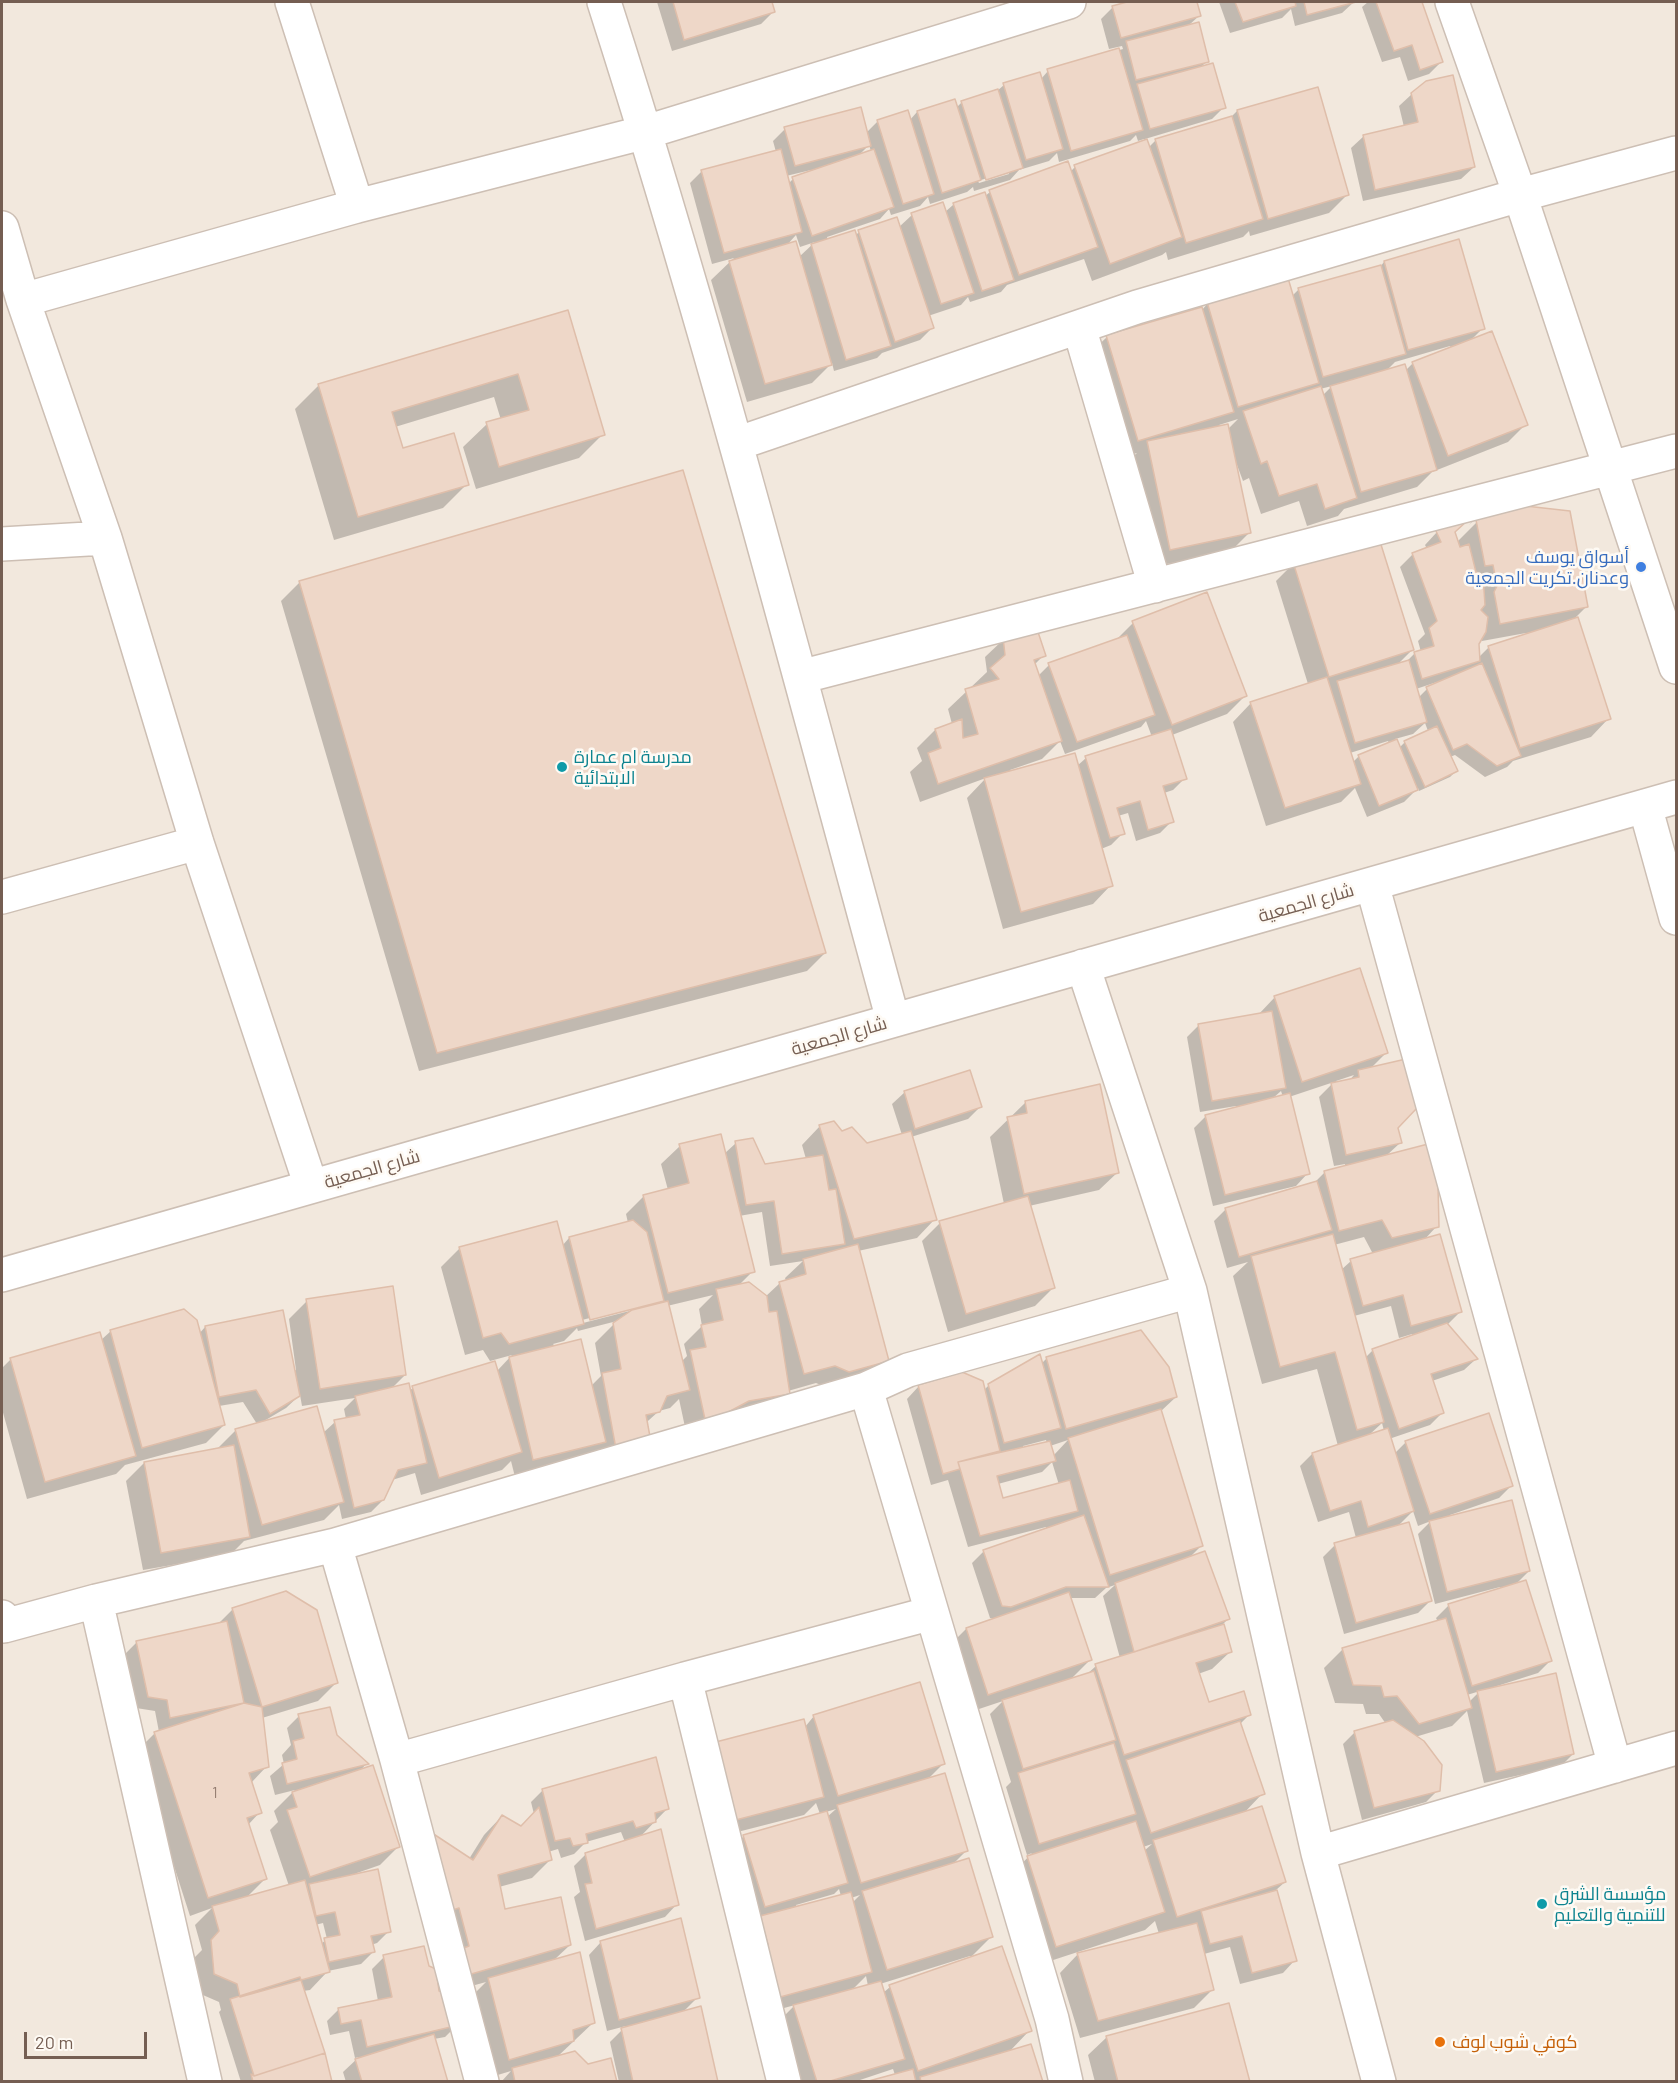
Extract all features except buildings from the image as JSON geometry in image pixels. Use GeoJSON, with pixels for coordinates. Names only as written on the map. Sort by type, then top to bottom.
{"type":"FeatureCollection","features":[{"type":"Feature","properties":{"kind":"street"},"geometry":{"type":"LineString","coordinates":[[292,2],[357,206]]}},
{"type":"Feature","properties":{"kind":"street"},"geometry":{"type":"LineString","coordinates":[[604,2],[646,132],[736,444],[893,1020]]}},
{"type":"Feature","properties":{"kind":"street"},"geometry":{"type":"LineString","coordinates":[[23,300],[357,206],[646,132],[1069,2]]}},
{"type":"Feature","properties":{"kind":"street"},"geometry":{"type":"LineString","coordinates":[[1452,2],[1520,195],[1677,667]]}},
{"type":"Feature","properties":{"kind":"street"},"geometry":{"type":"LineString","coordinates":[[736,444],[1137,307],[1520,195],[1677,153]]}},
{"type":"Feature","properties":{"kind":"street"},"geometry":{"type":"LineString","coordinates":[[2,228],[23,300],[105,538],[197,843],[311,1186]]}},
{"type":"Feature","properties":{"kind":"street"},"geometry":{"type":"LineString","coordinates":[[1079,327],[1155,586]]}},
{"type":"Feature","properties":{"kind":"street"},"geometry":{"type":"LineString","coordinates":[[800,677],[1677,451]]}},
{"type":"Feature","properties":{"kind":"street"},"geometry":{"type":"LineString","coordinates":[[2,544],[105,538]]}},
{"type":"Feature","properties":{"kind":"street","name":"شارع الجمعية"},"geometry":{"type":"LineString","coordinates":[[2,1275],[1677,797]]}},
{"type":"Feature","properties":{"kind":"street"},"geometry":{"type":"LineString","coordinates":[[1645,806],[1677,918]]}},
{"type":"Feature","properties":{"kind":"street"},"geometry":{"type":"LineString","coordinates":[[2,897],[197,843]]}},
{"type":"Feature","properties":{"kind":"street"},"geometry":{"type":"LineString","coordinates":[[1372,884],[1615,1766]]}},
{"type":"Feature","properties":{"kind":"street"},"geometry":{"type":"LineString","coordinates":[[1083,966],[1190,1291],[1318,1853],[1379,2082]]}},
{"type":"Feature","properties":{"kind":"street"},"geometry":{"type":"LineString","coordinates":[[2,1623],[335,1545],[866,1389],[908,1370],[1190,1291]]}},
{"type":"Feature","properties":{"kind":"street"},"geometry":{"type":"LineString","coordinates":[[866,1389],[1052,2019],[1066,2082]]}},
{"type":"Feature","properties":{"kind":"street"},"geometry":{"type":"LineString","coordinates":[[335,1545],[396,1760],[482,2082]]}},
{"type":"Feature","properties":{"kind":"street"},"geometry":{"type":"LineString","coordinates":[[96,1601],[205,2082]]}},
{"type":"Feature","properties":{"kind":"street"},"geometry":{"type":"LineString","coordinates":[[396,1760],[932,1613]]}},
{"type":"Feature","properties":{"kind":"street"},"geometry":{"type":"LineString","coordinates":[[685,1679],[784,2082]]}},
{"type":"Feature","properties":{"kind":"street"},"geometry":{"type":"LineString","coordinates":[[1318,1853],[1677,1748]]}},
{"type":"Feature","properties":{"kind":"shaded area"},"geometry":{"type":"Polygon","coordinates":[[[2,2],[1676,2],[1676,2081],[2,2081],[2,2]]]}},
{"type":"Feature","properties":{"kind":"place","name":"أسواق يوسف وعدنان.تكريت الجمعية"},"geometry":{"type":"Point","coordinates":[1641,567]}},
{"type":"Feature","properties":{"kind":"place","name":"مدرسة ام عمارة الابتدائية"},"geometry":{"type":"Point","coordinates":[562,767]}},
{"type":"Feature","properties":{"kind":"place","name":"مؤسسة الشرق للتنمية والتعليم"},"geometry":{"type":"Point","coordinates":[1542,1904]}},
{"type":"Feature","properties":{"kind":"place","name":"كوفي شوب لوف"},"geometry":{"type":"Point","coordinates":[1440,2042]}}]}
